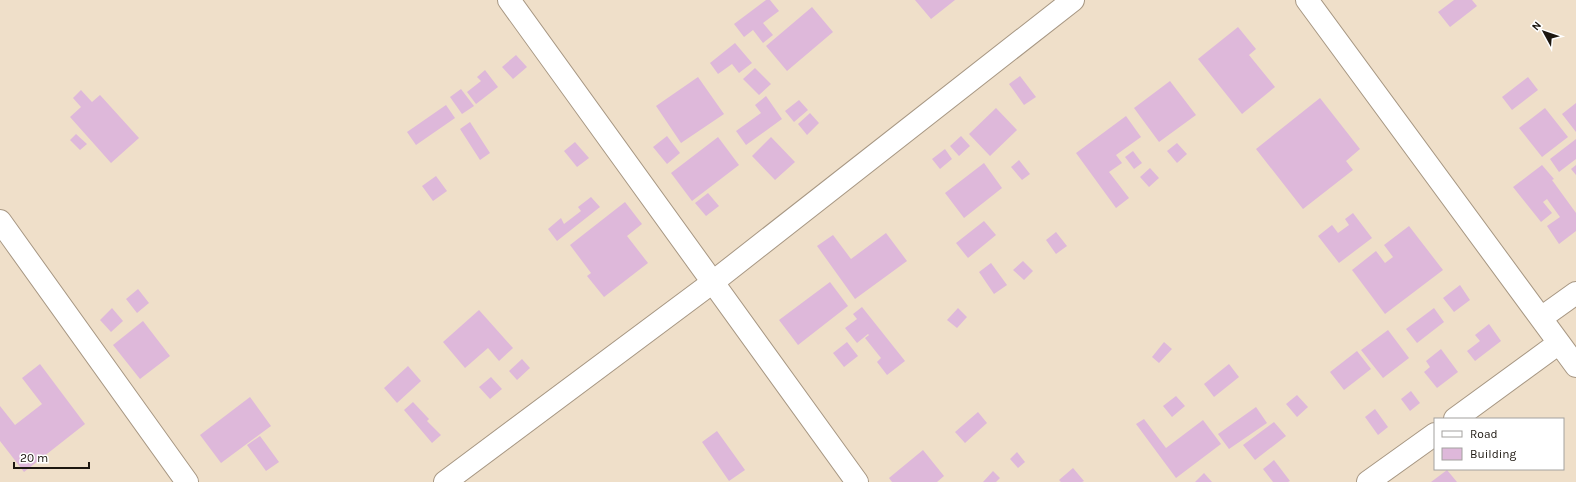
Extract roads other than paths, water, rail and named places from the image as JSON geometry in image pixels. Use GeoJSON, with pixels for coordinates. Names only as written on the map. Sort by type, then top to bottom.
{"type":"FeatureCollection","features":[{"type":"Feature","properties":{"kind":"street"},"geometry":{"type":"LineString","coordinates":[[509,0],[857,482]]}},
{"type":"Feature","properties":{"kind":"street"},"geometry":{"type":"LineString","coordinates":[[445,482],[713,282],[1074,0]]}},
{"type":"Feature","properties":{"kind":"street"},"geometry":{"type":"LineString","coordinates":[[1307,0],[1576,366]]}},
{"type":"Feature","properties":{"kind":"street"},"geometry":{"type":"LineString","coordinates":[[0,221],[187,482]]}},
{"type":"Feature","properties":{"kind":"street"},"geometry":{"type":"LineString","coordinates":[[1541,318],[1576,293]]}},
{"type":"Feature","properties":{"kind":"street"},"geometry":{"type":"LineString","coordinates":[[1456,418],[1559,343]]}},
{"type":"Feature","properties":{"kind":"street"},"geometry":{"type":"LineString","coordinates":[[1368,482],[1434,435]]}}]}
